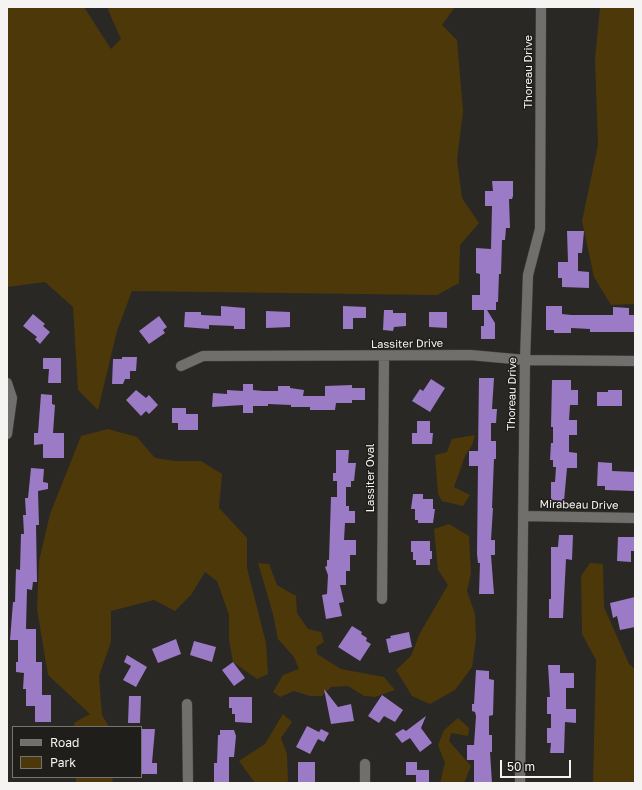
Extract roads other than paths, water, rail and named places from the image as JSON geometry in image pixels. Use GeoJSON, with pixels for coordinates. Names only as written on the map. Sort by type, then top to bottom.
{"type":"FeatureCollection","features":[{"type":"Feature","properties":{"kind":"street","name":"Thoreau Drive"},"geometry":{"type":"LineString","coordinates":[[520,783],[525,360],[528,275],[540,229],[541,7]]}},
{"type":"Feature","properties":{"kind":"street","name":"Lassiter Drive"},"geometry":{"type":"LineString","coordinates":[[181,366],[203,356],[384,357],[470,355],[525,360],[635,361]]}},
{"type":"Feature","properties":{"kind":"street","name":"Lassiter Oval"},"geometry":{"type":"LineString","coordinates":[[382,599],[384,357]]}},
{"type":"Feature","properties":{"kind":"street"},"geometry":{"type":"LineString","coordinates":[[7,383],[12,398],[7,434]]}},
{"type":"Feature","properties":{"kind":"street","name":"Mirabeau Drive"},"geometry":{"type":"LineString","coordinates":[[523,516],[635,518]]}},
{"type":"Feature","properties":{"kind":"street"},"geometry":{"type":"LineString","coordinates":[[187,704],[188,783]]}},
{"type":"Feature","properties":{"kind":"street"},"geometry":{"type":"LineString","coordinates":[[365,764],[365,783]]}}]}
